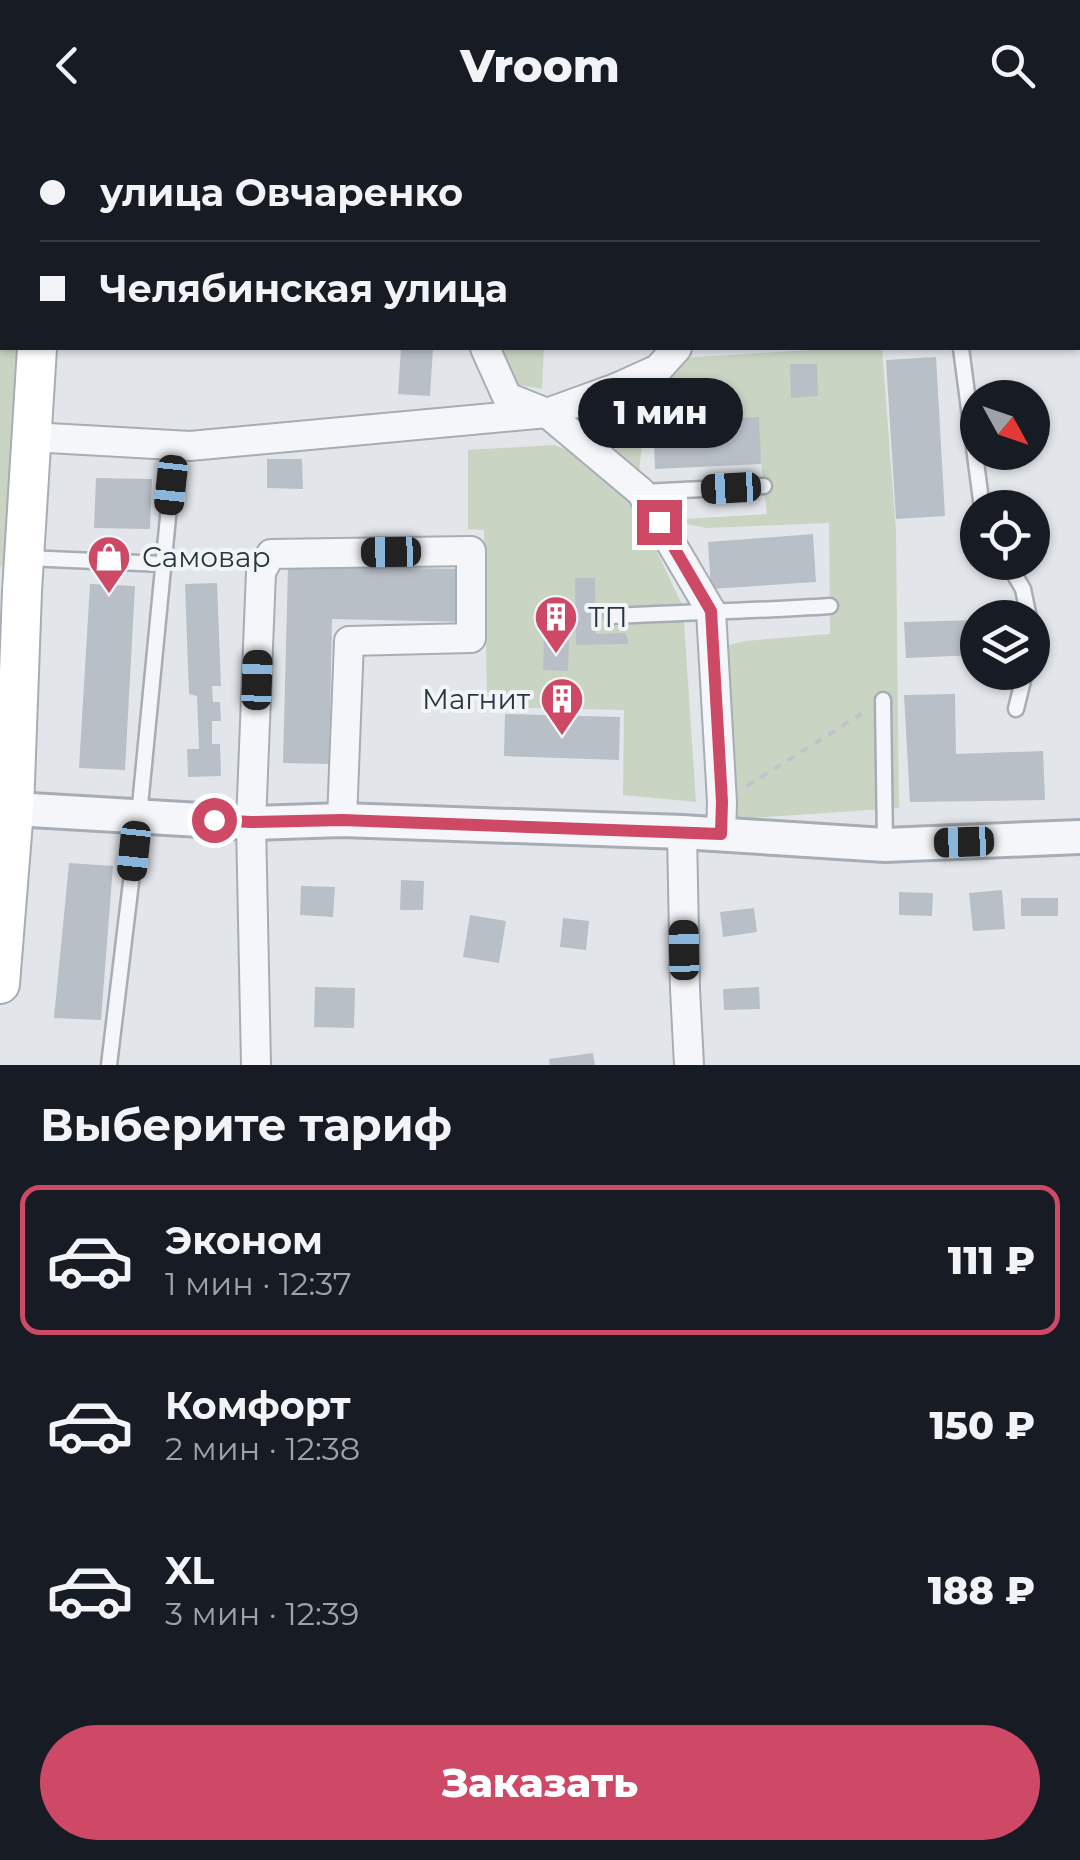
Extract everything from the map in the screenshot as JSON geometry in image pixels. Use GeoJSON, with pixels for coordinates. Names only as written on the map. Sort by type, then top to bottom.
{"type":"FeatureCollection","features":[{"type":"Feature","properties":{"kind":"main road"},"geometry":{"type":"LineString","coordinates":[[0,984],[14,809],[16,582],[32,438],[36,350]]}},
{"type":"Feature","properties":{"kind":"street"},"geometry":{"type":"LineString","coordinates":[[486,350],[507,396],[547,413],[642,492],[711,611],[722,818]]}},
{"type":"Feature","properties":{"kind":"street"},"geometry":{"type":"LineString","coordinates":[[32,438],[174,445],[547,413],[658,368],[675,350]]}},
{"type":"Feature","properties":{"kind":"street"},"geometry":{"type":"LineString","coordinates":[[256,1065],[251,822],[261,572],[271,554],[471,551],[470,638],[349,640],[342,820]]}},
{"type":"Feature","properties":{"kind":"street"},"geometry":{"type":"LineString","coordinates":[[14,809],[251,822],[342,820],[682,832],[722,818],[885,845],[1080,837]]}},
{"type":"Feature","properties":{"kind":"street"},"geometry":{"type":"LineString","coordinates":[[682,832],[690,1065]]}},
{"type":"Feature","properties":{"kind":"lane"},"geometry":{"type":"LineString","coordinates":[[961,350],[980,490]]}},
{"type":"Feature","properties":{"kind":"lane"},"geometry":{"type":"LineString","coordinates":[[110,1065],[139,816],[174,445]]}},
{"type":"Feature","properties":{"kind":"lane"},"geometry":{"type":"LineString","coordinates":[[642,492],[764,486]]}},
{"type":"Feature","properties":{"kind":"lane"},"geometry":{"type":"LineString","coordinates":[[16,582],[163,564]]}},
{"type":"Feature","properties":{"kind":"lane"},"geometry":{"type":"LineString","coordinates":[[612,616],[830,606]]}},
{"type":"Feature","properties":{"kind":"lane"},"geometry":{"type":"LineString","coordinates":[[1016,710],[1020,690]]}},
{"type":"Feature","properties":{"kind":"lane"},"geometry":{"type":"LineString","coordinates":[[883,700],[885,845]]}},
{"type":"Feature","properties":{"kind":"path"},"geometry":{"type":"LineString","coordinates":[[722,818],[883,700]]}},
{"type":"Feature","properties":{"kind":"green space"},"geometry":{"type":"Polygon","coordinates":[[[0,350],[23,350],[13,554],[0,568],[0,350]]]}},
{"type":"Feature","properties":{"kind":"green space"},"geometry":{"type":"Polygon","coordinates":[[[494,350],[544,350],[542,389],[507,383],[494,350]]]}},
{"type":"Feature","properties":{"kind":"green space"},"geometry":{"type":"Polygon","coordinates":[[[882,350],[896,531],[899,808],[736,819],[726,646],[830,634],[829,523],[706,528],[668,520],[767,514],[756,420],[644,425],[638,481],[576,425],[577,414],[682,358],[882,350]]]}},
{"type":"Feature","properties":{"kind":"green space"},"geometry":{"type":"Polygon","coordinates":[[[553,445],[581,454],[635,505],[683,607],[696,802],[623,795],[624,710],[487,707],[484,530],[468,529],[468,450],[553,445]]]}},
{"type":"Feature","properties":{"kind":"building"},"geometry":{"type":"Polygon","coordinates":[[[401,350],[433,350],[430,396],[398,394],[401,350]]]}},
{"type":"Feature","properties":{"kind":"building"},"geometry":{"type":"Polygon","coordinates":[[[936,357],[945,516],[896,519],[886,360],[936,357]]]}},
{"type":"Feature","properties":{"kind":"building"},"geometry":{"type":"Polygon","coordinates":[[[790,364],[817,364],[818,396],[791,398],[790,364]]]}},
{"type":"Feature","properties":{"kind":"building"},"geometry":{"type":"Polygon","coordinates":[[[759,417],[761,464],[655,469],[653,422],[759,417]]]}},
{"type":"Feature","properties":{"kind":"building"},"geometry":{"type":"Polygon","coordinates":[[[267,459],[302,459],[303,489],[267,488],[267,459]]]}},
{"type":"Feature","properties":{"kind":"building"},"geometry":{"type":"Polygon","coordinates":[[[96,478],[152,479],[150,529],[94,528],[96,478]]]}},
{"type":"Feature","properties":{"kind":"building"},"geometry":{"type":"Polygon","coordinates":[[[813,534],[816,582],[711,589],[708,542],[813,534]]]}},
{"type":"Feature","properties":{"kind":"building"},"geometry":{"type":"Polygon","coordinates":[[[288,566],[467,569],[466,622],[332,619],[329,764],[283,763],[288,566]]]}},
{"type":"Feature","properties":{"kind":"building"},"geometry":{"type":"Polygon","coordinates":[[[575,578],[595,578],[596,634],[625,633],[629,644],[576,645],[575,578]]]}},
{"type":"Feature","properties":{"kind":"building"},"geometry":{"type":"Polygon","coordinates":[[[217,583],[221,686],[212,686],[213,702],[220,702],[221,721],[212,721],[212,744],[220,744],[221,776],[188,777],[187,749],[199,749],[197,696],[189,694],[185,584],[217,583]]]}},
{"type":"Feature","properties":{"kind":"building"},"geometry":{"type":"Polygon","coordinates":[[[90,584],[135,586],[125,770],[79,768],[90,584]]]}},
{"type":"Feature","properties":{"kind":"building"},"geometry":{"type":"Polygon","coordinates":[[[960,620],[960,656],[906,658],[904,622],[960,620]]]}},
{"type":"Feature","properties":{"kind":"building","name":"ТП"},"geometry":{"type":"Polygon","coordinates":[[[544,639],[569,640],[568,671],[543,670],[544,639]]]}},
{"type":"Feature","properties":{"kind":"building"},"geometry":{"type":"Polygon","coordinates":[[[955,694],[956,754],[1043,751],[1045,800],[910,802],[904,695],[955,694]]]}},
{"type":"Feature","properties":{"kind":"building","name":"Магнит"},"geometry":{"type":"Polygon","coordinates":[[[505,714],[620,717],[619,760],[504,756],[505,714]]]}},
{"type":"Feature","properties":{"kind":"building"},"geometry":{"type":"Polygon","coordinates":[[[69,863],[113,866],[101,1020],[54,1018],[69,863]]]}},
{"type":"Feature","properties":{"kind":"building"},"geometry":{"type":"Polygon","coordinates":[[[401,880],[424,881],[423,910],[400,910],[401,880]]]}},
{"type":"Feature","properties":{"kind":"building"},"geometry":{"type":"Polygon","coordinates":[[[301,886],[335,887],[333,917],[300,915],[301,886]]]}},
{"type":"Feature","properties":{"kind":"building"},"geometry":{"type":"Polygon","coordinates":[[[1002,890],[1005,929],[973,931],[969,893],[1002,890]]]}},
{"type":"Feature","properties":{"kind":"building"},"geometry":{"type":"Polygon","coordinates":[[[899,892],[933,893],[932,916],[899,915],[899,892]]]}},
{"type":"Feature","properties":{"kind":"building"},"geometry":{"type":"Polygon","coordinates":[[[1021,898],[1058,898],[1058,916],[1021,916],[1021,898]]]}},
{"type":"Feature","properties":{"kind":"building"},"geometry":{"type":"Polygon","coordinates":[[[754,908],[757,932],[723,937],[720,912],[754,908]]]}},
{"type":"Feature","properties":{"kind":"building"},"geometry":{"type":"Polygon","coordinates":[[[470,915],[506,921],[499,963],[463,957],[470,915]]]}},
{"type":"Feature","properties":{"kind":"building"},"geometry":{"type":"Polygon","coordinates":[[[563,918],[589,921],[586,950],[560,947],[563,918]]]}},
{"type":"Feature","properties":{"kind":"building"},"geometry":{"type":"Polygon","coordinates":[[[315,987],[355,988],[354,1028],[314,1027],[315,987]]]}},
{"type":"Feature","properties":{"kind":"building"},"geometry":{"type":"Polygon","coordinates":[[[759,987],[760,1009],[724,1010],[723,989],[759,987]]]}},
{"type":"Feature","properties":{"kind":"building"},"geometry":{"type":"Polygon","coordinates":[[[593,1053],[595,1065],[550,1065],[549,1059],[593,1053]]]}},
{"type":"Feature","properties":{"kind":"place","name":"Самовар"},"geometry":{"type":"Point","coordinates":[109,595]}},
{"type":"Feature","properties":{"kind":"place","name":"ТП"},"geometry":{"type":"Point","coordinates":[556,655]}},
{"type":"Feature","properties":{"kind":"place","name":"Магнит"},"geometry":{"type":"Point","coordinates":[562,737]}},
{"type":"Feature","properties":{"kind":"route"},"geometry":{"type":"LineString","coordinates":[[214,820],[342,820],[721,834],[711,611],[659,522]]}}]}
